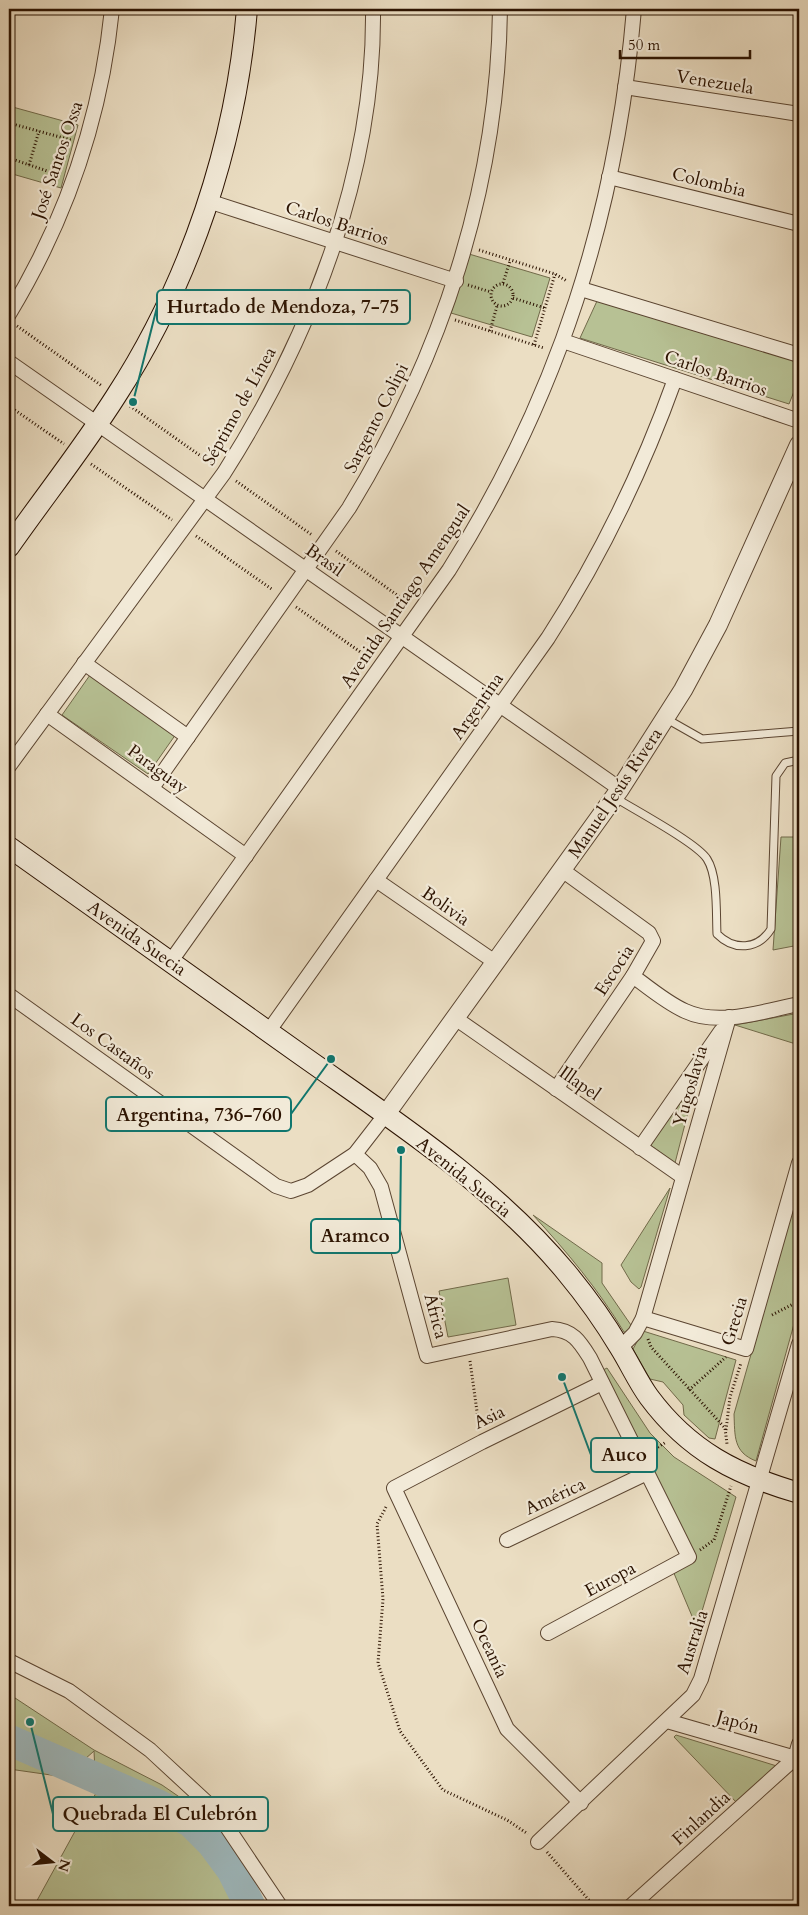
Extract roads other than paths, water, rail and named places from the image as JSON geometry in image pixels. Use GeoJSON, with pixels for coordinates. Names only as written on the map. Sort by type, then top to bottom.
{"type":"FeatureCollection","features":[{"type":"Feature","properties":{"kind":"main road"},"geometry":{"type":"LineString","coordinates":[[9,547],[120,389],[158,321],[177,282],[208,201],[232,112],[247,9]]}},
{"type":"Feature","properties":{"kind":"main road","name":"Avenida Suecia"},"geometry":{"type":"LineString","coordinates":[[9,847],[386,1114],[491,1196],[519,1222],[566,1272],[620,1348],[648,1394],[671,1423],[703,1450],[739,1472],[759,1481],[799,1493]]}},
{"type":"Feature","properties":{"kind":"street","name":"José Santos Ossa"},"geometry":{"type":"LineString","coordinates":[[9,314],[43,254],[74,180],[86,144],[103,73],[112,9]]}},
{"type":"Feature","properties":{"kind":"street","name":"Séptimo de Línea"},"geometry":{"type":"LineString","coordinates":[[9,766],[205,499],[242,444],[284,367],[316,293],[345,207],[362,137],[371,60],[372,9]]}},
{"type":"Feature","properties":{"kind":"street","name":"Sargento Colipi"},"geometry":{"type":"LineString","coordinates":[[152,788],[349,508],[392,434],[411,396],[444,316],[466,246],[486,158],[493,113],[500,9]]}},
{"type":"Feature","properties":{"kind":"street","name":"Avenida Santiago Amengual"},"geometry":{"type":"LineString","coordinates":[[171,961],[450,570],[492,498],[522,441],[561,347],[581,289],[609,177],[625,86],[634,9]]}},
{"type":"Feature","properties":{"kind":"street","name":"Venezuela"},"geometry":{"type":"LineString","coordinates":[[625,86],[799,114]]}},
{"type":"Feature","properties":{"kind":"street","name":"Colombia"},"geometry":{"type":"LineString","coordinates":[[609,177],[799,224]]}},
{"type":"Feature","properties":{"kind":"street","name":"Carlos Barrios"},"geometry":{"type":"LineString","coordinates":[[208,201],[456,281]]}},
{"type":"Feature","properties":{"kind":"street"},"geometry":{"type":"LineString","coordinates":[[581,289],[799,355]]}},
{"type":"Feature","properties":{"kind":"street","name":"Carlos Barrios"},"geometry":{"type":"LineString","coordinates":[[561,347],[675,379],[799,421]]}},
{"type":"Feature","properties":{"kind":"street","name":"Brasil"},"geometry":{"type":"LineString","coordinates":[[9,362],[96,425],[500,706],[617,793]]}},
{"type":"Feature","properties":{"kind":"street","name":"Argentina"},"geometry":{"type":"LineString","coordinates":[[268,1032],[566,610],[610,533],[646,457],[675,379]]}},
{"type":"Feature","properties":{"kind":"street","name":"Manuel Jesús Rivera"},"geometry":{"type":"LineString","coordinates":[[386,1114],[617,793],[683,690],[718,624],[799,445]]}},
{"type":"Feature","properties":{"kind":"street"},"geometry":{"type":"LineString","coordinates":[[84,663],[188,737]]}},
{"type":"Feature","properties":{"kind":"street","name":"Paraguay"},"geometry":{"type":"LineString","coordinates":[[47,714],[246,856]]}},
{"type":"Feature","properties":{"kind":"street","name":"Escocia"},"geometry":{"type":"LineString","coordinates":[[556,1089],[633,976],[651,946],[652,936],[562,870]]}},
{"type":"Feature","properties":{"kind":"street","name":"Bolivia"},"geometry":{"type":"LineString","coordinates":[[376,880],[495,962]]}},
{"type":"Feature","properties":{"kind":"street"},"geometry":{"type":"LineString","coordinates":[[633,976],[684,1011],[706,1017],[729,1017],[799,1004]]}},
{"type":"Feature","properties":{"kind":"street","name":"Los Castaños"},"geometry":{"type":"LineString","coordinates":[[9,995],[280,1189],[291,1191],[303,1188],[355,1154],[386,1114]]}},
{"type":"Feature","properties":{"kind":"street","name":"Yugoslavia"},"geometry":{"type":"LineString","coordinates":[[640,1148],[729,1017]]}},
{"type":"Feature","properties":{"kind":"street","name":"Yugoslavia"},"geometry":{"type":"LineString","coordinates":[[620,1348],[634,1333],[642,1320],[729,1017]]}},
{"type":"Feature","properties":{"kind":"street","name":"Illapel"},"geometry":{"type":"LineString","coordinates":[[455,1018],[683,1177]]}},
{"type":"Feature","properties":{"kind":"street","name":"África"},"geometry":{"type":"LineString","coordinates":[[355,1154],[370,1168],[381,1187],[427,1356],[552,1329],[561,1330],[576,1338],[582,1344],[690,1557]]}},
{"type":"Feature","properties":{"kind":"street","name":"Grecia"},"geometry":{"type":"LineString","coordinates":[[642,1320],[741,1347],[754,1320],[799,1163]]}},
{"type":"Feature","properties":{"kind":"street","name":"Australia"},"geometry":{"type":"LineString","coordinates":[[538,1842],[693,1695],[701,1679],[799,1344]]}},
{"type":"Feature","properties":{"kind":"street","name":"Asia"},"geometry":{"type":"LineString","coordinates":[[394,1488],[602,1383]]}},
{"type":"Feature","properties":{"kind":"street","name":"América"},"geometry":{"type":"LineString","coordinates":[[506,1540],[647,1473]]}},
{"type":"Feature","properties":{"kind":"street","name":"Oceanía"},"geometry":{"type":"LineString","coordinates":[[394,1488],[507,1729],[581,1803]]}},
{"type":"Feature","properties":{"kind":"street","name":"Europa"},"geometry":{"type":"LineString","coordinates":[[548,1633],[690,1557]]}},
{"type":"Feature","properties":{"kind":"street"},"geometry":{"type":"LineString","coordinates":[[9,1661],[70,1691],[150,1750],[218,1812],[280,1906]]}},
{"type":"Feature","properties":{"kind":"street","name":"Japón"},"geometry":{"type":"LineString","coordinates":[[667,1721],[797,1759]]}},
{"type":"Feature","properties":{"kind":"street"},"geometry":{"type":"LineString","coordinates":[[797,1759],[799,1744]]}},
{"type":"Feature","properties":{"kind":"street","name":"Finlandia"},"geometry":{"type":"LineString","coordinates":[[631,1906],[797,1759]]}},
{"type":"Feature","properties":{"kind":"lane"},"geometry":{"type":"LineString","coordinates":[[665,718],[702,739],[799,731]]}},
{"type":"Feature","properties":{"kind":"lane"},"geometry":{"type":"LineString","coordinates":[[617,793],[692,845],[707,858],[713,876],[718,934],[731,944],[747,946],[761,941],[771,929],[776,776],[785,763],[799,760]]}},
{"type":"Feature","properties":{"kind":"waterway"},"geometry":{"type":"LineString","coordinates":[[9,1740],[158,1805],[191,1822],[212,1843],[232,1870],[250,1906]]}},
{"type":"Feature","properties":{"kind":"place","name":"Hurtado de Mendoza, 7-75"},"geometry":{"type":"Point","coordinates":[133,402]}},
{"type":"Feature","properties":{"kind":"place","name":"Argentina, 736-760"},"geometry":{"type":"Point","coordinates":[331,1059]}},
{"type":"Feature","properties":{"kind":"place","name":"Aramco"},"geometry":{"type":"Point","coordinates":[401,1150]}},
{"type":"Feature","properties":{"kind":"place","name":"Auco"},"geometry":{"type":"Point","coordinates":[562,1377]}},
{"type":"Feature","properties":{"kind":"place","name":"Quebrada El Culebrón"},"geometry":{"type":"Point","coordinates":[30,1722]}}]}
